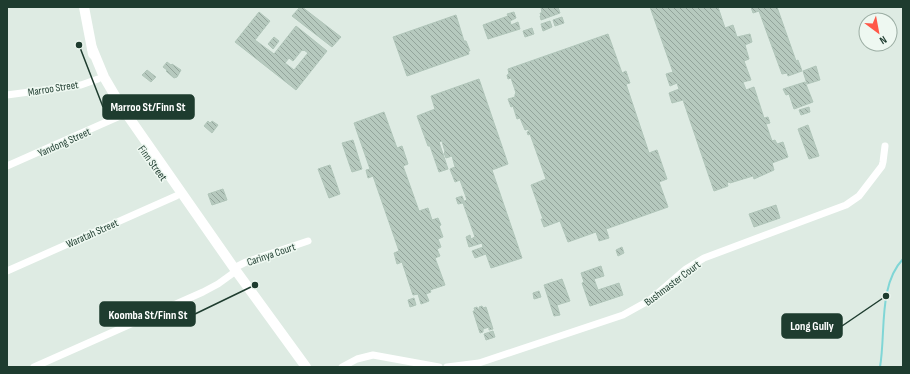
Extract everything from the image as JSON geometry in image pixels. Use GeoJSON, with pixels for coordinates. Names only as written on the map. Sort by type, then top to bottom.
{"type":"FeatureCollection","features":[{"type":"Feature","properties":{"kind":"street","name":"Finn Street"},"geometry":{"type":"LineString","coordinates":[[84,7],[92,48],[101,78],[117,101],[123,115],[306,367]]}},
{"type":"Feature","properties":{"kind":"street","name":"Marroo Street"},"geometry":{"type":"LineString","coordinates":[[7,95],[74,86],[101,78]]}},
{"type":"Feature","properties":{"kind":"street","name":"Yandong Street"},"geometry":{"type":"LineString","coordinates":[[7,166],[123,115]]}},
{"type":"Feature","properties":{"kind":"street","name":"Bushmaster Court"},"geometry":{"type":"LineString","coordinates":[[447,367],[479,363],[623,315],[650,300],[686,269],[704,258],[846,206],[859,196],[882,166],[885,146]]}},
{"type":"Feature","properties":{"kind":"street","name":"Waratah Street"},"geometry":{"type":"LineString","coordinates":[[7,271],[179,194]]}},
{"type":"Feature","properties":{"kind":"street","name":"Carinya Court"},"geometry":{"type":"LineString","coordinates":[[34,367],[203,292],[218,284],[235,269],[246,262],[308,241]]}},
{"type":"Feature","properties":{"kind":"street"},"geometry":{"type":"LineString","coordinates":[[342,367],[357,359],[373,355],[439,367]]}},
{"type":"Feature","properties":{"kind":"building"},"geometry":{"type":"Polygon","coordinates":[[[300,7],[341,37],[332,47],[292,16],[300,7]]]}},
{"type":"Feature","properties":{"kind":"building"},"geometry":{"type":"Polygon","coordinates":[[[541,7],[558,7],[560,13],[541,20],[541,7]]]}},
{"type":"Feature","properties":{"kind":"building"},"geometry":{"type":"Polygon","coordinates":[[[650,7],[718,7],[725,28],[733,25],[737,37],[750,34],[752,42],[745,45],[749,59],[744,61],[751,80],[743,82],[746,90],[754,87],[764,118],[768,117],[770,123],[766,124],[772,141],[775,140],[777,144],[783,142],[788,157],[772,163],[774,170],[754,179],[753,176],[730,183],[729,182],[727,183],[728,186],[714,191],[683,100],[672,103],[669,93],[679,89],[677,83],[670,86],[666,74],[673,72],[650,7]]]}},
{"type":"Feature","properties":{"kind":"building"},"geometry":{"type":"Polygon","coordinates":[[[751,7],[777,7],[796,61],[798,60],[802,71],[788,76],[787,73],[782,74],[759,11],[753,13],[751,7]]]}},
{"type":"Feature","properties":{"kind":"building"},"geometry":{"type":"Polygon","coordinates":[[[259,12],[270,21],[255,40],[274,54],[296,26],[327,51],[296,90],[235,42],[259,12]],[[302,50],[293,61],[289,58],[285,63],[294,70],[308,53],[304,50],[302,50]]]}},
{"type":"Feature","properties":{"kind":"building"},"geometry":{"type":"Polygon","coordinates":[[[514,12],[516,18],[510,21],[511,25],[518,22],[520,29],[488,39],[483,25],[508,16],[507,14],[514,12]]]}},
{"type":"Feature","properties":{"kind":"building"},"geometry":{"type":"Polygon","coordinates":[[[456,15],[464,41],[466,41],[470,51],[468,51],[469,54],[407,76],[393,37],[456,15]]]}},
{"type":"Feature","properties":{"kind":"building"},"geometry":{"type":"Polygon","coordinates":[[[562,17],[564,23],[555,26],[553,20],[562,17]]]}},
{"type":"Feature","properties":{"kind":"building"},"geometry":{"type":"Polygon","coordinates":[[[550,21],[552,27],[543,31],[541,24],[550,21]]]}},
{"type":"Feature","properties":{"kind":"building"},"geometry":{"type":"Polygon","coordinates":[[[532,28],[534,34],[525,37],[523,31],[532,28]]]}},
{"type":"Feature","properties":{"kind":"building"},"geometry":{"type":"Polygon","coordinates":[[[608,34],[622,73],[626,71],[630,83],[626,84],[649,153],[657,150],[667,179],[659,182],[668,207],[606,229],[609,238],[599,241],[596,232],[568,242],[560,221],[544,227],[541,219],[543,219],[531,185],[546,179],[530,134],[528,135],[527,132],[529,129],[525,130],[520,118],[517,119],[513,106],[511,107],[508,99],[515,97],[516,93],[511,78],[508,79],[508,69],[608,34]]]}},
{"type":"Feature","properties":{"kind":"building"},"geometry":{"type":"Polygon","coordinates":[[[274,37],[279,41],[273,49],[268,44],[274,37]]]}},
{"type":"Feature","properties":{"kind":"building"},"geometry":{"type":"Polygon","coordinates":[[[167,62],[181,70],[177,77],[174,78],[163,67],[167,62]]]}},
{"type":"Feature","properties":{"kind":"building"},"geometry":{"type":"Polygon","coordinates":[[[816,66],[820,80],[807,84],[803,71],[816,66]]]}},
{"type":"Feature","properties":{"kind":"building"},"geometry":{"type":"Polygon","coordinates":[[[147,70],[156,77],[151,82],[142,75],[147,70]]]}},
{"type":"Feature","properties":{"kind":"building"},"geometry":{"type":"Polygon","coordinates":[[[479,79],[508,164],[492,170],[522,258],[491,268],[486,254],[475,258],[472,251],[483,247],[482,243],[469,247],[466,237],[470,235],[471,239],[475,237],[463,203],[458,204],[456,198],[462,196],[464,201],[467,200],[460,180],[455,182],[450,169],[455,167],[452,156],[446,158],[442,141],[439,142],[448,169],[439,172],[417,116],[435,109],[431,96],[479,79]]]}},
{"type":"Feature","properties":{"kind":"building"},"geometry":{"type":"Polygon","coordinates":[[[805,82],[813,102],[794,109],[789,94],[786,95],[783,89],[805,82]]]}},
{"type":"Feature","properties":{"kind":"building"},"geometry":{"type":"Polygon","coordinates":[[[809,107],[810,112],[801,115],[799,110],[809,107]]]}},
{"type":"Feature","properties":{"kind":"building"},"geometry":{"type":"Polygon","coordinates":[[[384,112],[397,148],[402,146],[408,164],[403,166],[419,211],[428,208],[432,220],[438,218],[441,225],[439,226],[443,237],[438,239],[441,247],[437,249],[440,256],[435,258],[445,285],[430,290],[431,292],[426,294],[429,301],[421,304],[418,294],[413,295],[402,262],[397,264],[394,253],[399,251],[373,176],[368,178],[366,170],[370,169],[354,123],[384,112]]]}},
{"type":"Feature","properties":{"kind":"building"},"geometry":{"type":"Polygon","coordinates":[[[208,121],[210,123],[212,121],[218,125],[212,133],[204,126],[208,121]]]}},
{"type":"Feature","properties":{"kind":"building"},"geometry":{"type":"Polygon","coordinates":[[[808,125],[819,156],[809,159],[798,129],[808,125]]]}},
{"type":"Feature","properties":{"kind":"building"},"geometry":{"type":"Polygon","coordinates":[[[353,140],[362,169],[352,172],[342,143],[353,140]]]}},
{"type":"Feature","properties":{"kind":"building"},"geometry":{"type":"Polygon","coordinates":[[[330,165],[340,194],[329,198],[318,169],[330,165]]]}},
{"type":"Feature","properties":{"kind":"building"},"geometry":{"type":"Polygon","coordinates":[[[223,189],[227,200],[212,205],[208,194],[223,189]]]}},
{"type":"Feature","properties":{"kind":"building"},"geometry":{"type":"Polygon","coordinates":[[[776,205],[780,218],[754,227],[749,214],[776,205]]]}},
{"type":"Feature","properties":{"kind":"building"},"geometry":{"type":"Polygon","coordinates":[[[622,247],[624,253],[618,256],[616,250],[622,247]]]}},
{"type":"Feature","properties":{"kind":"building"},"geometry":{"type":"Polygon","coordinates":[[[601,266],[604,276],[594,279],[598,290],[619,283],[623,295],[590,306],[582,283],[584,282],[581,273],[601,266]]]}},
{"type":"Feature","properties":{"kind":"building"},"geometry":{"type":"Polygon","coordinates":[[[562,279],[570,301],[557,305],[560,315],[554,316],[544,285],[562,279]]]}},
{"type":"Feature","properties":{"kind":"building"},"geometry":{"type":"Polygon","coordinates":[[[539,291],[541,297],[534,299],[533,293],[539,291]]]}},
{"type":"Feature","properties":{"kind":"building"},"geometry":{"type":"Polygon","coordinates":[[[414,298],[416,305],[410,307],[408,300],[414,298]]]}},
{"type":"Feature","properties":{"kind":"building"},"geometry":{"type":"Polygon","coordinates":[[[482,306],[483,308],[486,307],[493,329],[489,330],[489,327],[483,329],[483,332],[480,333],[473,311],[475,311],[474,308],[477,307],[480,309],[479,307],[482,306]]]}},
{"type":"Feature","properties":{"kind":"building"},"geometry":{"type":"Polygon","coordinates":[[[493,331],[495,337],[486,340],[484,334],[493,331]]]}},
{"type":"Feature","properties":{"kind":"waterway"},"geometry":{"type":"LineString","coordinates":[[880,367],[886,296],[895,270],[903,259]]}},
{"type":"Feature","properties":{"kind":"place","name":"Marroo St/Finn St"},"geometry":{"type":"Point","coordinates":[79,45]}},
{"type":"Feature","properties":{"kind":"place","name":"Koomba St/Finn St"},"geometry":{"type":"Point","coordinates":[255,285]}},
{"type":"Feature","properties":{"kind":"place","name":"Long Gully"},"geometry":{"type":"Point","coordinates":[886,296]}}]}
